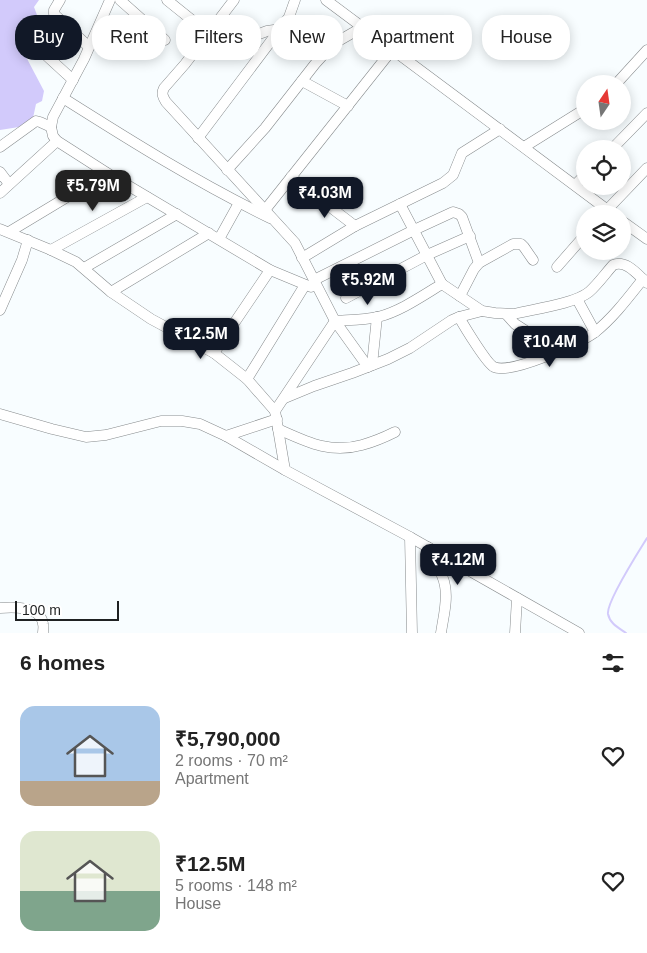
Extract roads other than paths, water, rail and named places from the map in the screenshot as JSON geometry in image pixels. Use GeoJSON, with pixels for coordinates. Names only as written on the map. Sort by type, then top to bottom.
{"type":"FeatureCollection","features":[{"type":"Feature","properties":{"kind":"street"},"geometry":{"type":"LineString","coordinates":[[60,0],[54,10],[54,14],[89,47]]}},
{"type":"Feature","properties":{"kind":"street"},"geometry":{"type":"LineString","coordinates":[[110,0],[84,59],[53,117],[51,127],[53,136],[57,141],[107,173],[270,270],[310,283],[319,290],[335,321],[370,366]]}},
{"type":"Feature","properties":{"kind":"street"},"geometry":{"type":"LineString","coordinates":[[120,0],[137,15]]}},
{"type":"Feature","properties":{"kind":"street"},"geometry":{"type":"LineString","coordinates":[[167,0],[186,15]]}},
{"type":"Feature","properties":{"kind":"street"},"geometry":{"type":"LineString","coordinates":[[222,15],[234,0]]}},
{"type":"Feature","properties":{"kind":"street"},"geometry":{"type":"LineString","coordinates":[[291,15],[295,0]]}},
{"type":"Feature","properties":{"kind":"street"},"geometry":{"type":"LineString","coordinates":[[326,0],[353,22]]}},
{"type":"Feature","properties":{"kind":"street"},"geometry":{"type":"LineString","coordinates":[[228,170],[265,128],[315,64],[335,43],[353,33]]}},
{"type":"Feature","properties":{"kind":"street"},"geometry":{"type":"LineString","coordinates":[[198,138],[271,42]]}},
{"type":"Feature","properties":{"kind":"street"},"geometry":{"type":"LineString","coordinates":[[624,75],[647,50]]}},
{"type":"Feature","properties":{"kind":"street"},"geometry":{"type":"LineString","coordinates":[[51,60],[73,80]]}},
{"type":"Feature","properties":{"kind":"street"},"geometry":{"type":"LineString","coordinates":[[189,60],[162,92],[166,102],[295,243],[310,283]]}},
{"type":"Feature","properties":{"kind":"street"},"geometry":{"type":"LineString","coordinates":[[265,210],[384,60]]}},
{"type":"Feature","properties":{"kind":"street"},"geometry":{"type":"LineString","coordinates":[[406,60],[599,205]]}},
{"type":"Feature","properties":{"kind":"street"},"geometry":{"type":"LineString","coordinates":[[302,81],[348,106]]}},
{"type":"Feature","properties":{"kind":"street"},"geometry":{"type":"LineString","coordinates":[[64,98],[144,150],[238,203],[274,220]]}},
{"type":"Feature","properties":{"kind":"street"},"geometry":{"type":"LineString","coordinates":[[621,140],[647,113]]}},
{"type":"Feature","properties":{"kind":"street"},"geometry":{"type":"LineString","coordinates":[[524,147],[576,115]]}},
{"type":"Feature","properties":{"kind":"street"},"geometry":{"type":"LineString","coordinates":[[0,147],[36,121],[51,127]]}},
{"type":"Feature","properties":{"kind":"street"},"geometry":{"type":"LineString","coordinates":[[302,258],[355,226],[453,176],[462,153],[500,129]]}},
{"type":"Feature","properties":{"kind":"street"},"geometry":{"type":"LineString","coordinates":[[0,193],[57,141]]}},
{"type":"Feature","properties":{"kind":"street"},"geometry":{"type":"LineString","coordinates":[[614,205],[647,168]]}},
{"type":"Feature","properties":{"kind":"street"},"geometry":{"type":"LineString","coordinates":[[0,172],[9,184]]}},
{"type":"Feature","properties":{"kind":"street"},"geometry":{"type":"LineString","coordinates":[[4,230],[107,173]]}},
{"type":"Feature","properties":{"kind":"street"},"geometry":{"type":"LineString","coordinates":[[291,177],[355,226]]}},
{"type":"Feature","properties":{"kind":"street"},"geometry":{"type":"LineString","coordinates":[[51,250],[147,196]]}},
{"type":"Feature","properties":{"kind":"street"},"geometry":{"type":"LineString","coordinates":[[219,239],[238,203]]}},
{"type":"Feature","properties":{"kind":"street"},"geometry":{"type":"LineString","coordinates":[[400,204],[442,284],[482,311]]}},
{"type":"Feature","properties":{"kind":"street"},"geometry":{"type":"LineString","coordinates":[[247,379],[310,283],[414,230],[456,212],[462,216],[479,263]]}},
{"type":"Feature","properties":{"kind":"street"},"geometry":{"type":"LineString","coordinates":[[84,268],[177,214]]}},
{"type":"Feature","properties":{"kind":"street"},"geometry":{"type":"LineString","coordinates":[[631,227],[647,239]]}},
{"type":"Feature","properties":{"kind":"street"},"geometry":{"type":"LineString","coordinates":[[4,230],[76,262],[111,292],[151,319],[214,353],[247,379],[277,420],[305,441],[318,446],[350,448],[364,445],[396,432]]}},
{"type":"Feature","properties":{"kind":"street"},"geometry":{"type":"LineString","coordinates":[[111,292],[209,233]]}},
{"type":"Feature","properties":{"kind":"street"},"geometry":{"type":"LineString","coordinates":[[346,298],[427,255],[470,236]]}},
{"type":"Feature","properties":{"kind":"street"},"geometry":{"type":"LineString","coordinates":[[0,310],[22,260],[28,240]]}},
{"type":"Feature","properties":{"kind":"street"},"geometry":{"type":"LineString","coordinates":[[460,296],[479,263],[513,244],[518,243],[524,247],[533,260]]}},
{"type":"Feature","properties":{"kind":"street"},"geometry":{"type":"LineString","coordinates":[[557,268],[576,246]]}},
{"type":"Feature","properties":{"kind":"street"},"geometry":{"type":"LineString","coordinates":[[284,399],[388,359],[410,348],[459,317],[482,311],[506,314],[524,312],[577,299],[589,292],[617,263],[626,265],[645,281],[595,332],[576,343],[548,355],[508,369],[495,368],[490,365],[459,317]]}},
{"type":"Feature","properties":{"kind":"street"},"geometry":{"type":"LineString","coordinates":[[214,353],[270,270]]}},
{"type":"Feature","properties":{"kind":"street"},"geometry":{"type":"LineString","coordinates":[[335,321],[377,317],[402,308],[442,284]]}},
{"type":"Feature","properties":{"kind":"street"},"geometry":{"type":"LineString","coordinates":[[577,299],[595,332]]}},
{"type":"Feature","properties":{"kind":"street"},"geometry":{"type":"LineString","coordinates":[[506,314],[515,324],[540,340],[548,355]]}},
{"type":"Feature","properties":{"kind":"street"},"geometry":{"type":"LineString","coordinates":[[370,366],[377,317]]}},
{"type":"Feature","properties":{"kind":"street"},"geometry":{"type":"LineString","coordinates":[[285,470],[277,420],[284,399],[335,321]]}},
{"type":"Feature","properties":{"kind":"street"},"geometry":{"type":"LineString","coordinates":[[0,414],[86,437],[106,435],[161,421],[182,421],[200,424],[226,436],[285,470],[428,546],[579,633]]}},
{"type":"Feature","properties":{"kind":"street"},"geometry":{"type":"LineString","coordinates":[[226,436],[277,420]]}},
{"type":"Feature","properties":{"kind":"street"},"geometry":{"type":"LineString","coordinates":[[410,537],[412,633]]}},
{"type":"Feature","properties":{"kind":"street"},"geometry":{"type":"LineString","coordinates":[[428,546],[445,587],[441,633]]}},
{"type":"Feature","properties":{"kind":"street"},"geometry":{"type":"LineString","coordinates":[[515,633],[517,598]]}},
{"type":"Feature","properties":{"kind":"street"},"geometry":{"type":"LineString","coordinates":[[0,608],[15,607],[36,613],[42,619],[43,633]]}},
{"type":"Feature","properties":{"kind":"waterway"},"geometry":{"type":"LineString","coordinates":[[626,633],[611,620],[608,614],[609,608],[624,576],[647,538]]}}]}
